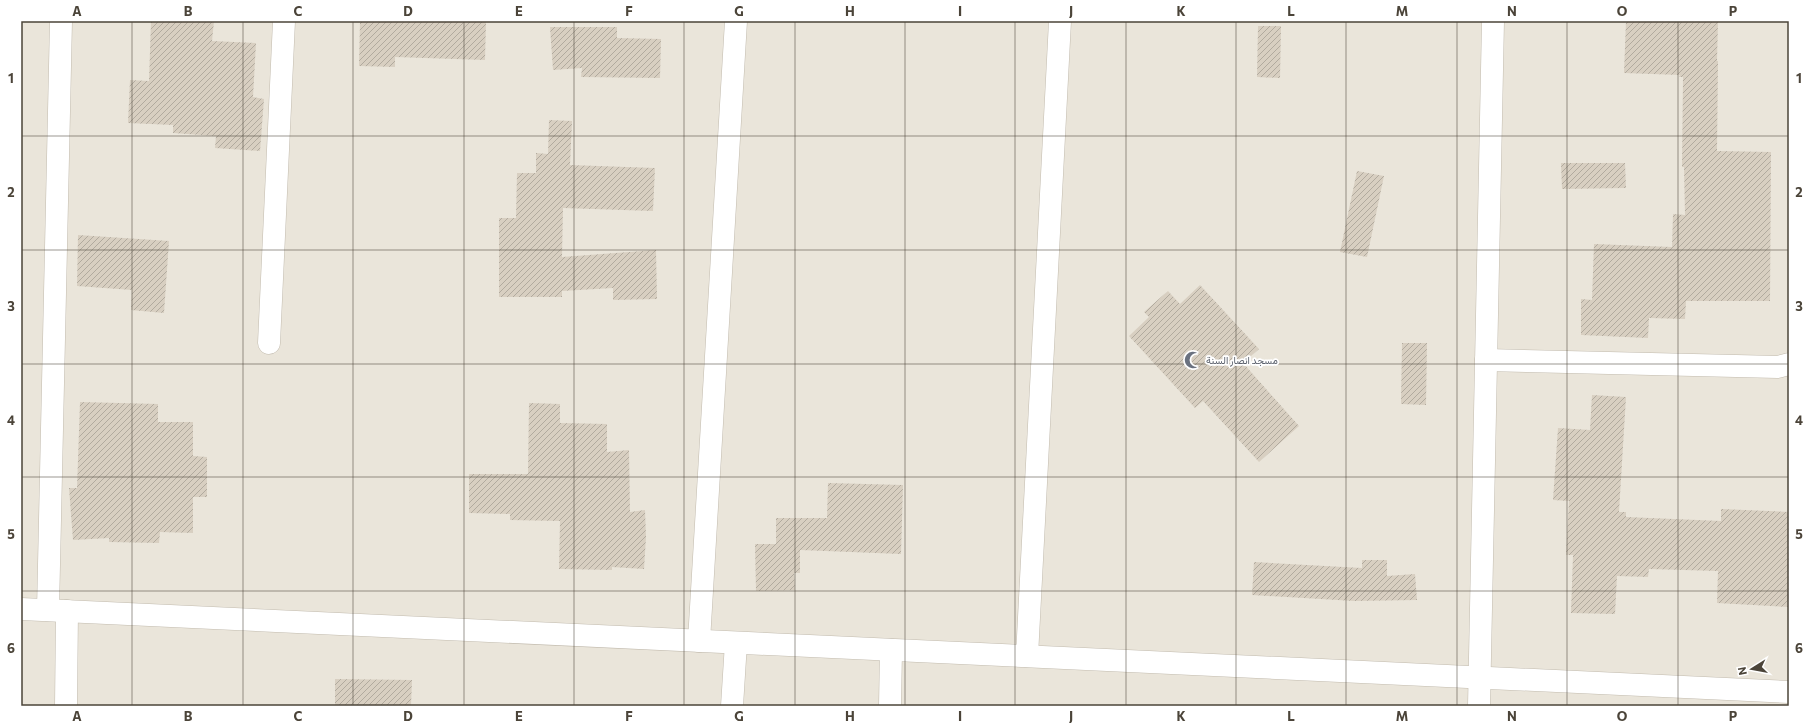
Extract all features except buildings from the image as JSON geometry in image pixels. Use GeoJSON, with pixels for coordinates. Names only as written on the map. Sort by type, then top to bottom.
{"type":"FeatureCollection","features":[{"type":"Feature","properties":{"kind":"street"},"geometry":{"type":"LineString","coordinates":[[61,21],[57,610],[66,706]]}},
{"type":"Feature","properties":{"kind":"street"},"geometry":{"type":"LineString","coordinates":[[269,343],[284,21]]}},
{"type":"Feature","properties":{"kind":"street"},"geometry":{"type":"LineString","coordinates":[[699,641],[736,21]]}},
{"type":"Feature","properties":{"kind":"street"},"geometry":{"type":"LineString","coordinates":[[1026,656],[1060,21]]}},
{"type":"Feature","properties":{"kind":"street"},"geometry":{"type":"LineString","coordinates":[[1479,706],[1492,21]]}},
{"type":"Feature","properties":{"kind":"street"},"geometry":{"type":"LineString","coordinates":[[1486,360],[1778,367],[1789,364]]}},
{"type":"Feature","properties":{"kind":"street"},"geometry":{"type":"LineString","coordinates":[[21,609],[1789,692]]}},
{"type":"Feature","properties":{"kind":"street"},"geometry":{"type":"LineString","coordinates":[[732,706],[736,643]]}},
{"type":"Feature","properties":{"kind":"street"},"geometry":{"type":"LineString","coordinates":[[890,706],[892,650]]}},
{"type":"Feature","properties":{"kind":"shaded area"},"geometry":{"type":"Polygon","coordinates":[[[21,21],[1789,21],[1789,706],[21,706],[21,21]]]}},
{"type":"Feature","properties":{"kind":"place","name":"مسجد انصار السنة"},"geometry":{"type":"Point","coordinates":[1193,360]}}]}
